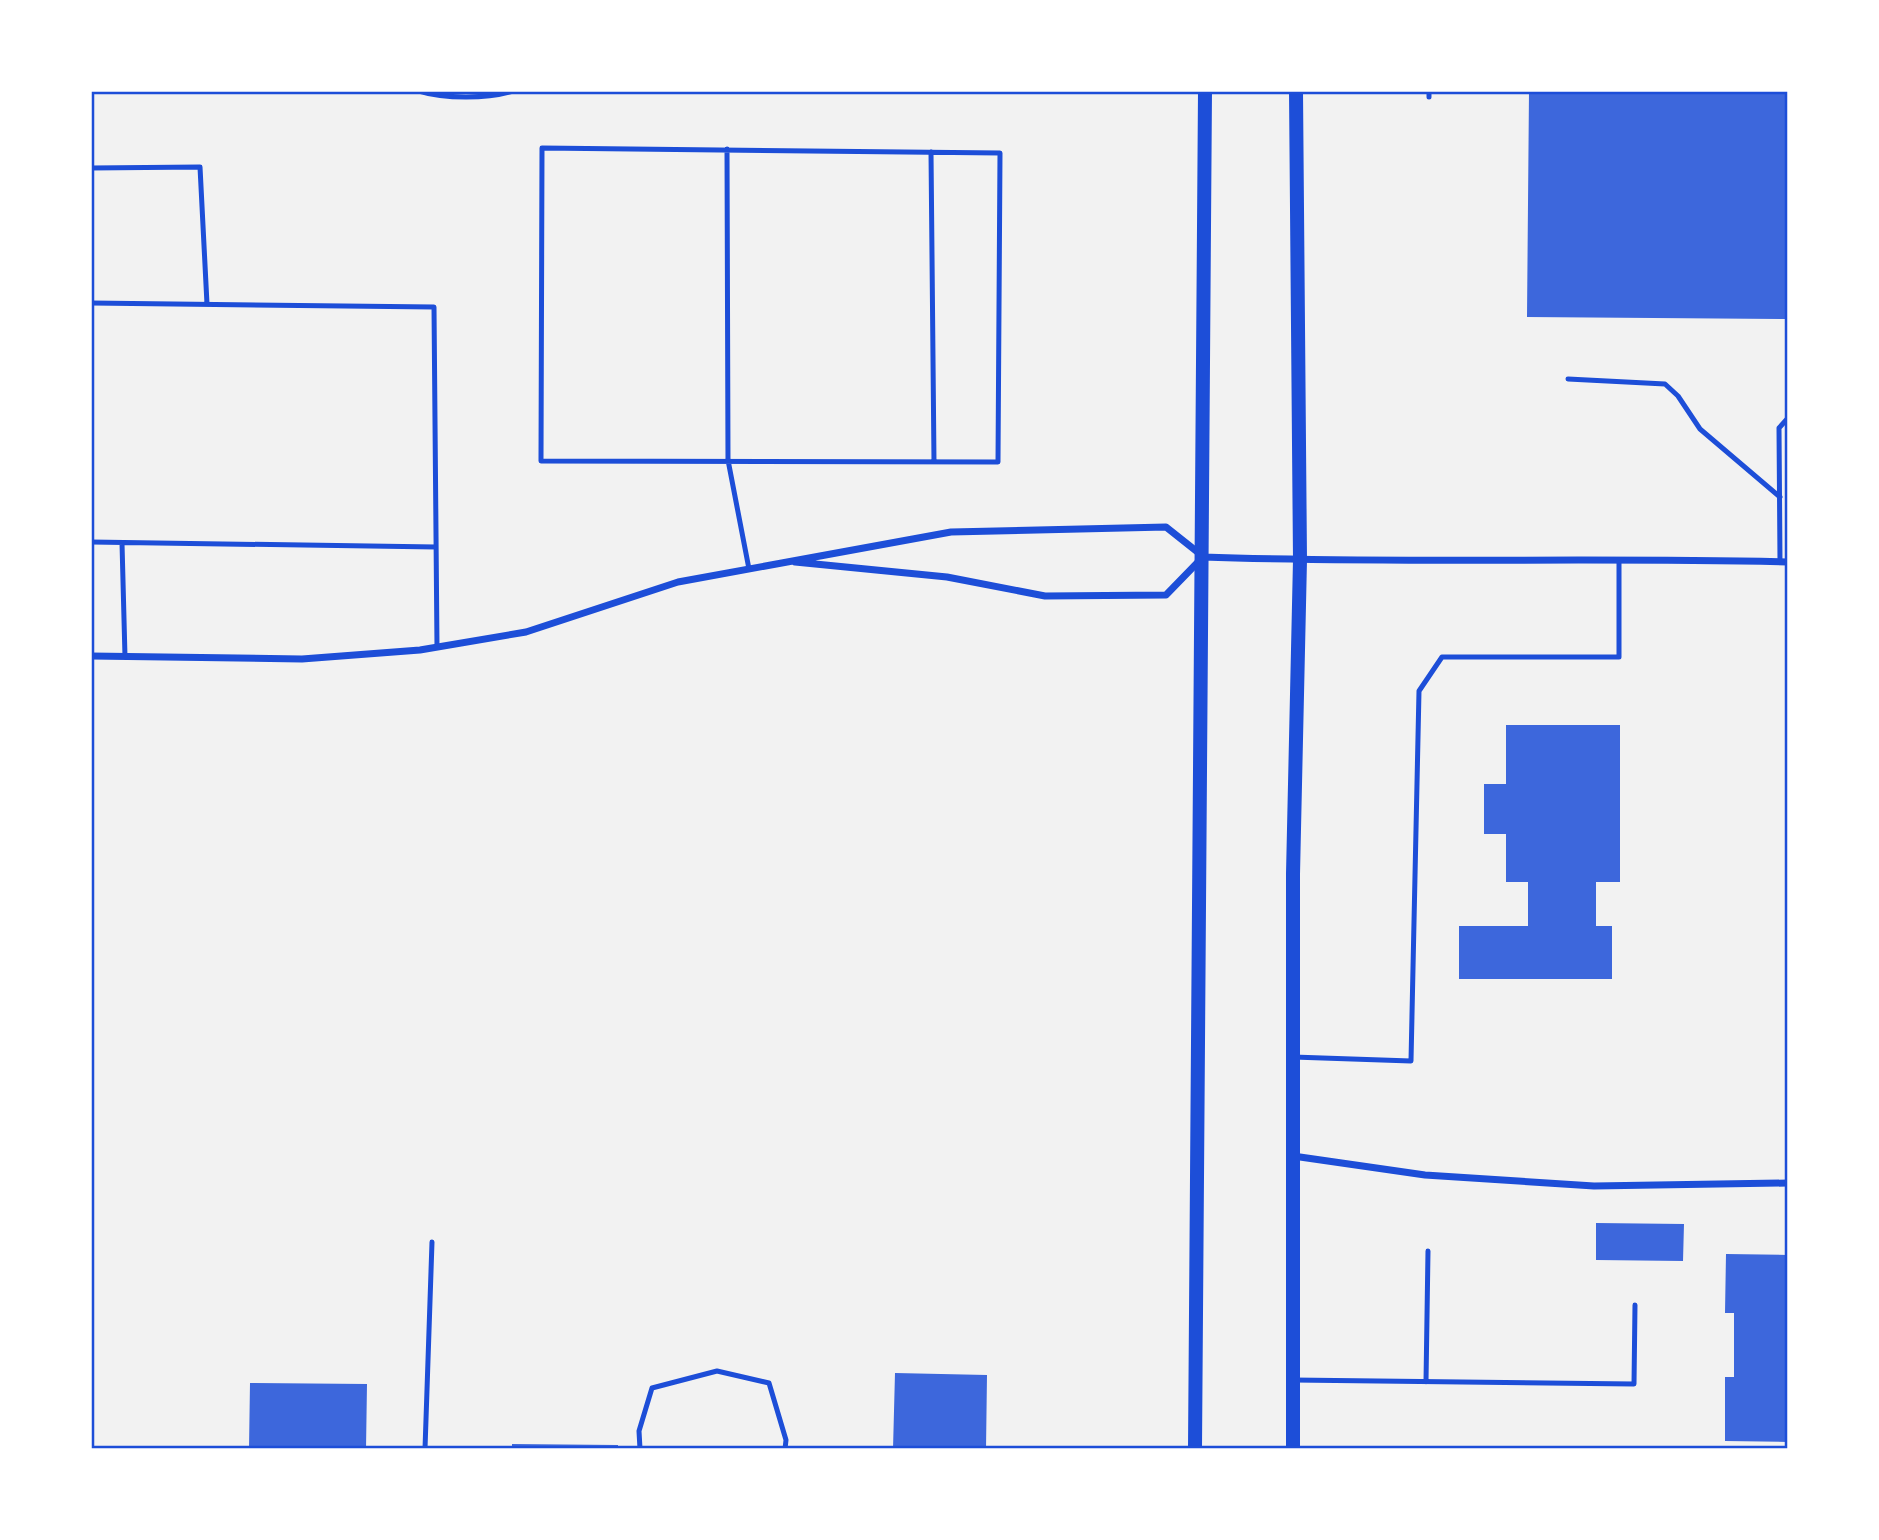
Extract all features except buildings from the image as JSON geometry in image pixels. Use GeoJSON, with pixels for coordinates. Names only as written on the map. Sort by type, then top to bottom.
{"type":"FeatureCollection","features":[{"type":"Feature","properties":{"kind":"main road"},"geometry":{"type":"LineString","coordinates":[[1195,1449],[1205,91]]}},
{"type":"Feature","properties":{"kind":"main road"},"geometry":{"type":"LineString","coordinates":[[1293,1449],[1293,874],[1300,561],[1296,91]]}},
{"type":"Feature","properties":{"kind":"street"},"geometry":{"type":"LineString","coordinates":[[91,656],[302,659],[436,647],[526,632],[678,582],[951,532],[1166,527],[1203,557],[1300,561],[1784,562]]}},
{"type":"Feature","properties":{"kind":"street"},"geometry":{"type":"LineString","coordinates":[[784,561],[947,577],[1045,596],[1166,595],[1203,557]]}},
{"type":"Feature","properties":{"kind":"street"},"geometry":{"type":"LineString","coordinates":[[1293,1156],[1425,1175],[1594,1186],[1788,1183]]}},
{"type":"Feature","properties":{"kind":"lane"},"geometry":{"type":"LineString","coordinates":[[419,91],[434,96],[499,96],[513,91]]}},
{"type":"Feature","properties":{"kind":"lane"},"geometry":{"type":"LineString","coordinates":[[542,148],[727,149],[1000,153],[998,462],[541,461],[542,148]]}},
{"type":"Feature","properties":{"kind":"lane"},"geometry":{"type":"LineString","coordinates":[[727,149],[728,460],[749,569]]}},
{"type":"Feature","properties":{"kind":"lane"},"geometry":{"type":"LineString","coordinates":[[931,152],[934,463]]}},
{"type":"Feature","properties":{"kind":"lane"},"geometry":{"type":"LineString","coordinates":[[91,167],[200,167],[207,304]]}},
{"type":"Feature","properties":{"kind":"lane"},"geometry":{"type":"LineString","coordinates":[[91,303],[434,306],[436,647]]}},
{"type":"Feature","properties":{"kind":"lane"},"geometry":{"type":"LineString","coordinates":[[1568,379],[1665,384],[1678,396],[1700,429],[1780,496]]}},
{"type":"Feature","properties":{"kind":"lane"},"geometry":{"type":"LineString","coordinates":[[1784,562],[1779,428],[1788,418]]}},
{"type":"Feature","properties":{"kind":"lane"},"geometry":{"type":"LineString","coordinates":[[91,542],[436,547]]}},
{"type":"Feature","properties":{"kind":"lane"},"geometry":{"type":"LineString","coordinates":[[122,542],[125,657]]}},
{"type":"Feature","properties":{"kind":"lane"},"geometry":{"type":"LineString","coordinates":[[1293,1056],[1411,1061],[1419,691],[1442,657],[1619,657],[1619,560]]}},
{"type":"Feature","properties":{"kind":"lane"},"geometry":{"type":"LineString","coordinates":[[425,1449],[432,1242]]}},
{"type":"Feature","properties":{"kind":"lane"},"geometry":{"type":"LineString","coordinates":[[1426,1382],[1428,1251]]}},
{"type":"Feature","properties":{"kind":"lane"},"geometry":{"type":"LineString","coordinates":[[1293,1380],[1634,1384],[1635,1305]]}},
{"type":"Feature","properties":{"kind":"lane"},"geometry":{"type":"LineString","coordinates":[[640,1449],[639,1431],[652,1388],[717,1371],[769,1383],[786,1440],[785,1449]]}}]}
